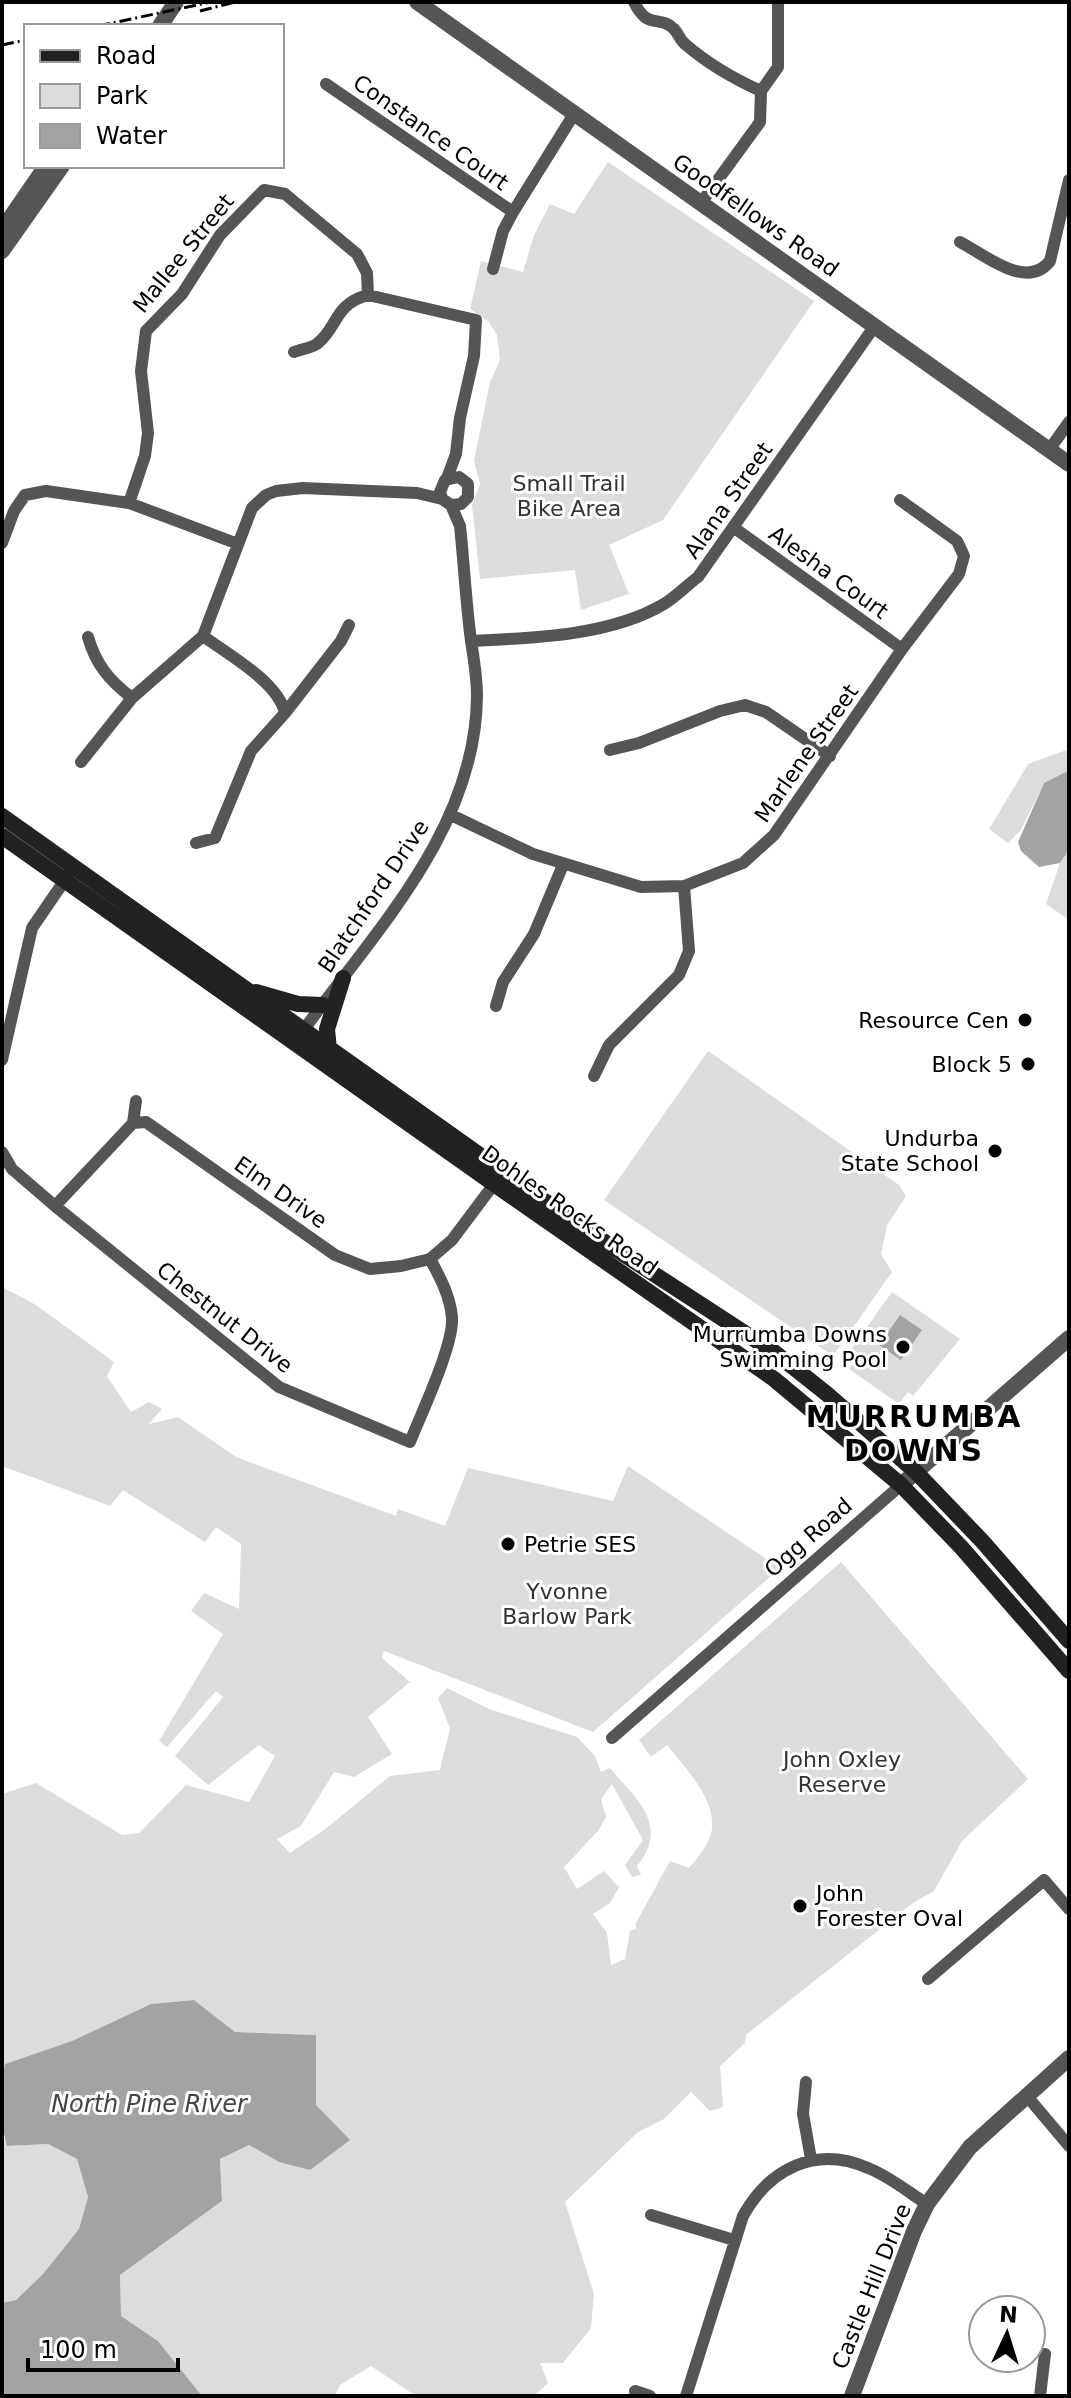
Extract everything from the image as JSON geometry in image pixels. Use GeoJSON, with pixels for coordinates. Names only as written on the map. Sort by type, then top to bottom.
{"type":"FeatureCollection","features":[{"type":"Feature","properties":{"kind":"main road","name":"Dohles Rocks Road"},"geometry":{"type":"LineString","coordinates":[[2,816],[69,874],[299,1036],[494,1184],[774,1379],[901,1485],[961,1547],[1069,1671]]}},
{"type":"Feature","properties":{"kind":"main road","name":"Dohles Rocks Road"},"geometry":{"type":"LineString","coordinates":[[2,836],[69,874],[240,986],[299,1036],[329,1049],[577,1224],[774,1352],[916,1472],[983,1542],[1069,1641]]}},
{"type":"Feature","properties":{"kind":"main road"},"geometry":{"type":"LineString","coordinates":[[329,1049],[327,1029],[343,978]]}},
{"type":"Feature","properties":{"kind":"main road"},"geometry":{"type":"LineString","coordinates":[[240,986],[298,1004],[323,1005]]}},
{"type":"Feature","properties":{"kind":"street"},"geometry":{"type":"LineString","coordinates":[[151,24],[166,2]]}},
{"type":"Feature","properties":{"kind":"street"},"geometry":{"type":"LineString","coordinates":[[161,24],[176,2]]}},
{"type":"Feature","properties":{"kind":"street","name":"Goodfellows Road"},"geometry":{"type":"LineString","coordinates":[[417,2],[1069,464]]}},
{"type":"Feature","properties":{"kind":"street"},"geometry":{"type":"LineString","coordinates":[[634,2],[647,20],[668,25],[684,43],[731,77],[761,91]]}},
{"type":"Feature","properties":{"kind":"street"},"geometry":{"type":"LineString","coordinates":[[701,203],[757,129],[761,91],[778,67],[778,2]]}},
{"type":"Feature","properties":{"kind":"street","name":"Constance Court"},"geometry":{"type":"LineString","coordinates":[[326,84],[513,212]]}},
{"type":"Feature","properties":{"kind":"street"},"geometry":{"type":"LineString","coordinates":[[493,269],[503,231],[574,114]]}},
{"type":"Feature","properties":{"kind":"street"},"geometry":{"type":"LineString","coordinates":[[2,230],[45,168]]}},
{"type":"Feature","properties":{"kind":"street"},"geometry":{"type":"LineString","coordinates":[[2,251],[61,168]]}},
{"type":"Feature","properties":{"kind":"street"},"geometry":{"type":"LineString","coordinates":[[960,242],[1003,266],[1032,273],[1043,270],[1050,261],[1069,180]]}},
{"type":"Feature","properties":{"kind":"street","name":"Mallee Street"},"geometry":{"type":"LineString","coordinates":[[129,503],[145,456],[148,433],[141,371],[146,331],[182,294],[220,235],[253,199],[264,190],[285,194],[357,254],[367,273],[368,295]]}},
{"type":"Feature","properties":{"kind":"street"},"geometry":{"type":"LineString","coordinates":[[294,352],[318,344],[341,311],[359,297],[368,295],[476,320],[474,356],[460,418],[456,454],[440,492],[446,502]]}},
{"type":"Feature","properties":{"kind":"street","name":"Alana Street"},"geometry":{"type":"LineString","coordinates":[[471,641],[563,634],[621,622],[664,604],[698,577],[874,327]]}},
{"type":"Feature","properties":{"kind":"street"},"geometry":{"type":"LineString","coordinates":[[1049,450],[1069,422]]}},
{"type":"Feature","properties":{"kind":"street"},"geometry":{"type":"LineString","coordinates":[[81,762],[132,698],[203,636],[252,508],[266,495],[303,488],[417,493],[446,502],[464,502],[469,490],[462,478],[456,454]]}},
{"type":"Feature","properties":{"kind":"street"},"geometry":{"type":"LineString","coordinates":[[417,493],[444,481],[462,478]]}},
{"type":"Feature","properties":{"kind":"street"},"geometry":{"type":"LineString","coordinates":[[2,543],[14,511],[25,495],[46,491],[129,503],[238,544]]}},
{"type":"Feature","properties":{"kind":"street","name":"Marlene Street"},"geometry":{"type":"LineString","coordinates":[[451,815],[533,854],[641,887],[684,886],[743,863],[774,835],[902,649],[959,574],[964,556],[957,541],[900,500]]}},
{"type":"Feature","properties":{"kind":"street","name":"Blatchford Drive"},"geometry":{"type":"LineString","coordinates":[[446,502],[460,526]]}},
{"type":"Feature","properties":{"kind":"street","name":"Blatchford Drive"},"geometry":{"type":"LineString","coordinates":[[299,1036],[423,864],[451,815],[468,766],[474,731],[477,678],[460,526],[464,502]]}},
{"type":"Feature","properties":{"kind":"street","name":"Alesha Court"},"geometry":{"type":"LineString","coordinates":[[733,527],[902,649]]}},
{"type":"Feature","properties":{"kind":"street"},"geometry":{"type":"LineString","coordinates":[[196,843],[215,838],[251,751],[341,641],[349,625]]}},
{"type":"Feature","properties":{"kind":"street"},"geometry":{"type":"LineString","coordinates":[[203,636],[272,687],[283,701],[285,713]]}},
{"type":"Feature","properties":{"kind":"street"},"geometry":{"type":"LineString","coordinates":[[88,637],[94,659],[132,698]]}},
{"type":"Feature","properties":{"kind":"street"},"geometry":{"type":"LineString","coordinates":[[610,750],[639,743],[720,711],[745,705],[766,712],[830,756]]}},
{"type":"Feature","properties":{"kind":"street"},"geometry":{"type":"LineString","coordinates":[[496,1006],[503,982],[534,934],[563,865]]}},
{"type":"Feature","properties":{"kind":"street"},"geometry":{"type":"LineString","coordinates":[[2,1060],[32,928],[69,874]]}},
{"type":"Feature","properties":{"kind":"street"},"geometry":{"type":"LineString","coordinates":[[594,1076],[609,1045],[679,975],[689,951],[684,886]]}},
{"type":"Feature","properties":{"kind":"street"},"geometry":{"type":"LineString","coordinates":[[55,1206],[133,1123],[136,1101]]}},
{"type":"Feature","properties":{"kind":"street","name":"Elm Drive"},"geometry":{"type":"LineString","coordinates":[[133,1123],[146,1122],[335,1255],[370,1269],[430,1259]]}},
{"type":"Feature","properties":{"kind":"street","name":"Chestnut Drive"},"geometry":{"type":"LineString","coordinates":[[2,1152],[12,1169],[55,1206],[279,1387],[410,1442],[453,1319],[445,1287],[430,1259]]}},
{"type":"Feature","properties":{"kind":"street"},"geometry":{"type":"LineString","coordinates":[[430,1259],[452,1240],[494,1184]]}},
{"type":"Feature","properties":{"kind":"street","name":"Ogg Road"},"geometry":{"type":"LineString","coordinates":[[612,1738],[1069,1338]]}},
{"type":"Feature","properties":{"kind":"street"},"geometry":{"type":"LineString","coordinates":[[928,1979],[1044,1880],[1069,1909]]}},
{"type":"Feature","properties":{"kind":"street","name":"Castle Hill Drive"},"geometry":{"type":"LineString","coordinates":[[852,2396],[927,2204],[970,2147],[1069,2058]]}},
{"type":"Feature","properties":{"kind":"street"},"geometry":{"type":"LineString","coordinates":[[806,2082],[803,2114],[811,2159]]}},
{"type":"Feature","properties":{"kind":"street"},"geometry":{"type":"LineString","coordinates":[[1026,2095],[1069,2146]]}},
{"type":"Feature","properties":{"kind":"street"},"geometry":{"type":"LineString","coordinates":[[686,2396],[734,2240],[754,2196],[771,2179],[811,2159],[839,2160],[872,2169],[927,2204]]}},
{"type":"Feature","properties":{"kind":"street"},"geometry":{"type":"LineString","coordinates":[[651,2215],[734,2240]]}},
{"type":"Feature","properties":{"kind":"street"},"geometry":{"type":"LineString","coordinates":[[1040,2396],[1043,2374]]}},
{"type":"Feature","properties":{"kind":"street"},"geometry":{"type":"LineString","coordinates":[[635,2391],[650,2396]]}},
{"type":"Feature","properties":{"kind":"green space","name":"Small Trail Bike Area"},"geometry":{"type":"Polygon","coordinates":[[[608,162],[814,301],[663,520],[609,545],[629,594],[581,610],[575,570],[480,579],[472,505],[480,484],[474,461],[490,382],[500,360],[497,335],[488,321],[470,309],[481,261],[523,272],[534,235],[550,204],[574,214],[608,162]]]}},
{"type":"Feature","properties":{"kind":"green space"},"geometry":{"type":"Polygon","coordinates":[[[1069,749],[1069,773],[1044,783],[1021,830],[1008,843],[989,829],[1028,764],[1069,749]]]}},
{"type":"Feature","properties":{"kind":"green space"},"geometry":{"type":"Polygon","coordinates":[[[1069,850],[1069,920],[1046,904],[1060,863],[1069,850]]]}},
{"type":"Feature","properties":{"kind":"green space"},"geometry":{"type":"Polygon","coordinates":[[[708,1051],[899,1185],[906,1196],[887,1225],[881,1254],[892,1272],[833,1356],[604,1200],[708,1051]]]}},
{"type":"Feature","properties":{"kind":"green space"},"geometry":{"type":"Polygon","coordinates":[[[2,1287],[36,1305],[114,1362],[107,1376],[131,1412],[149,1402],[162,1409],[149,1424],[178,1417],[236,1457],[396,1516],[398,1509],[445,1526],[468,1468],[613,1501],[628,1466],[780,1568],[593,1732],[384,1651],[382,1658],[410,1682],[368,1717],[392,1754],[354,1777],[334,1772],[301,1826],[277,1839],[290,1853],[324,1830],[390,1776],[440,1770],[450,1728],[438,1698],[447,1688],[489,1709],[577,1737],[595,1756],[601,1772],[610,1768],[639,1802],[650,1825],[646,1851],[637,1866],[641,1875],[632,1877],[625,1865],[643,1840],[612,1784],[601,1799],[606,1817],[598,1831],[564,1867],[577,1889],[604,1871],[619,1887],[610,1903],[593,1914],[607,1933],[611,1965],[625,1959],[630,1931],[636,1929],[636,1923],[670,1861],[689,1868],[706,1845],[712,1829],[712,1817],[704,1794],[682,1763],[667,1745],[651,1757],[639,1740],[841,1562],[1028,1779],[962,1841],[934,1891],[913,1903],[746,2035],[745,2043],[720,2066],[723,2107],[710,2111],[691,2092],[664,2119],[638,2132],[565,2202],[594,2294],[591,2328],[563,2363],[540,2363],[548,2383],[534,2396],[416,2396],[371,2366],[340,2385],[335,2396],[202,2396],[158,2341],[121,2316],[120,2275],[222,2201],[220,2159],[249,2145],[279,2162],[349,2140],[316,2105],[316,2035],[235,2032],[194,2000],[151,2004],[72,2041],[5,2064],[2,2076],[2,1794],[36,1783],[122,1835],[139,1833],[186,1785],[249,1802],[275,1756],[259,1745],[208,1785],[175,1756],[223,1697],[216,1691],[167,1747],[159,1741],[223,1634],[191,1611],[204,1593],[239,1609],[241,1544],[216,1527],[205,1542],[123,1490],[110,1506],[2,1466],[2,1287]]]}},
{"type":"Feature","properties":{"kind":"green space","name":"Murrumba Downs Swimming Pool"},"geometry":{"type":"Polygon","coordinates":[[[892,1292],[960,1339],[913,1396],[908,1392],[899,1404],[849,1369],[855,1361],[847,1355],[892,1292]]]}},
{"type":"Feature","properties":{"kind":"green space"},"geometry":{"type":"Polygon","coordinates":[[[2,2133],[7,2146],[48,2144],[77,2159],[88,2197],[79,2229],[43,2274],[16,2300],[2,2303],[2,2133]]]}},
{"type":"Feature","properties":{"kind":"water"},"geometry":{"type":"Polygon","coordinates":[[[1069,773],[1069,850],[1060,863],[1039,867],[1021,851],[1018,842],[1044,783],[1069,773]]]}},
{"type":"Feature","properties":{"kind":"water"},"geometry":{"type":"Polygon","coordinates":[[[900,1315],[922,1330],[901,1360],[879,1345],[900,1315]]]}},
{"type":"Feature","properties":{"kind":"water","name":"North Pine River"},"geometry":{"type":"Polygon","coordinates":[[[194,2000],[235,2032],[316,2035],[316,2105],[350,2140],[310,2170],[279,2162],[249,2145],[220,2159],[222,2201],[120,2275],[121,2316],[158,2341],[202,2396],[2,2396],[2,2303],[16,2300],[43,2274],[79,2229],[88,2197],[77,2159],[48,2144],[7,2146],[2,2105],[5,2064],[72,2041],[151,2004],[194,2000]]]}},
{"type":"Feature","properties":{"kind":"railway"},"geometry":{"type":"LineString","coordinates":[[107,24],[211,2]]}},
{"type":"Feature","properties":{"kind":"railway"},"geometry":{"type":"LineString","coordinates":[[200,11],[235,2]]}},
{"type":"Feature","properties":{"kind":"railway"},"geometry":{"type":"LineString","coordinates":[[2,45],[24,40]]}},
{"type":"Feature","properties":{"kind":"place","name":"Resource Cen"},"geometry":{"type":"Point","coordinates":[1025,1020]}},
{"type":"Feature","properties":{"kind":"place","name":"Block 5"},"geometry":{"type":"Point","coordinates":[1028,1064]}},
{"type":"Feature","properties":{"kind":"place","name":"Undurba State School"},"geometry":{"type":"Point","coordinates":[995,1151]}},
{"type":"Feature","properties":{"kind":"place","name":"Murrumba Downs Swimming Pool"},"geometry":{"type":"Point","coordinates":[903,1347]}},
{"type":"Feature","properties":{"kind":"place","name":"Petrie SES"},"geometry":{"type":"Point","coordinates":[508,1544]}},
{"type":"Feature","properties":{"kind":"place","name":"John Forester Oval"},"geometry":{"type":"Point","coordinates":[800,1906]}},
{"type":"Feature","properties":{"kind":"district","name":"MURRUMBA DOWNS"},"geometry":{"type":"Point","coordinates":[914,1434]}},
{"type":"Feature","properties":{"kind":"park label","name":"Yvonne Barlow Park"},"geometry":{"type":"Point","coordinates":[567,1604]}},
{"type":"Feature","properties":{"kind":"park label","name":"John Oxley Reserve"},"geometry":{"type":"Point","coordinates":[842,1772]}}]}
